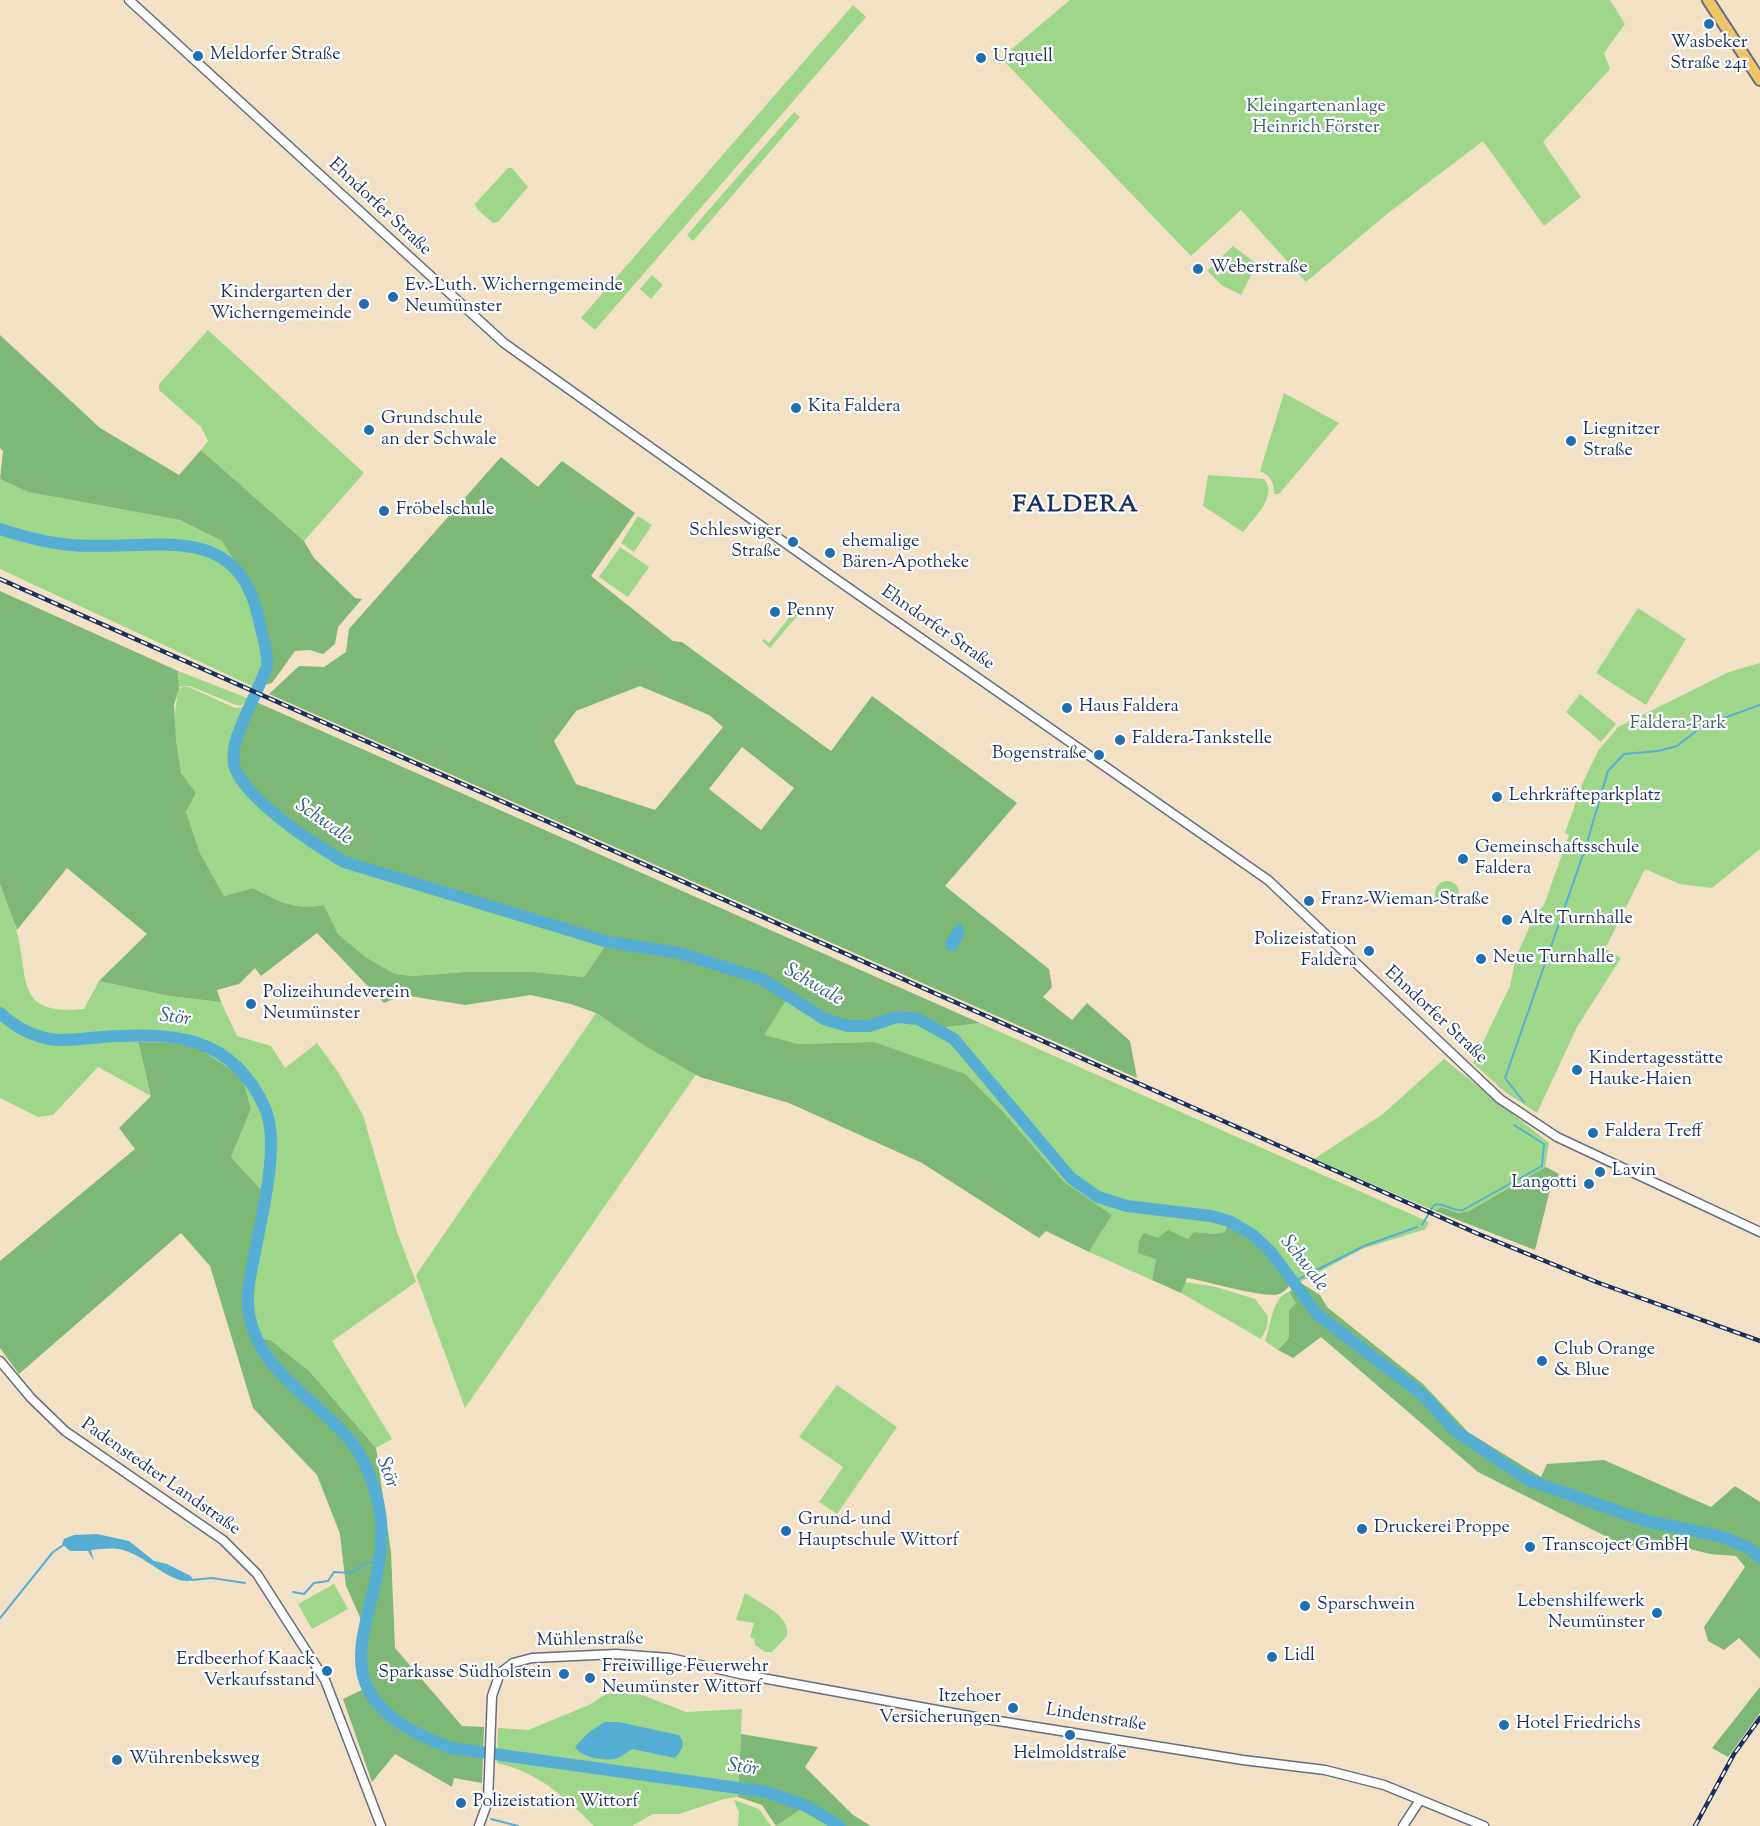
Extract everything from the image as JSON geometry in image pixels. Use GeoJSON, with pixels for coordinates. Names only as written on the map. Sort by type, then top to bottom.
{"type":"FeatureCollection","features":[{"type":"Feature","properties":{"kind":"main road"},"geometry":{"type":"LineString","coordinates":[[1708,0],[1760,80]]}},
{"type":"Feature","properties":{"kind":"street","name":"Ehndorfer Straße"},"geometry":{"type":"LineString","coordinates":[[129,0],[504,343],[825,572],[1268,880],[1500,1099],[1557,1137],[1760,1232]]}},
{"type":"Feature","properties":{"kind":"street","name":"Padenstedter Landstraße"},"geometry":{"type":"LineString","coordinates":[[0,1361],[31,1398],[65,1431],[227,1543],[257,1574],[324,1680],[381,1826]]}},
{"type":"Feature","properties":{"kind":"street","name":"Mühlenstraße"},"geometry":{"type":"LineString","coordinates":[[479,1826],[488,1801],[494,1686],[500,1673],[513,1663],[544,1657],[641,1654],[696,1664]]}},
{"type":"Feature","properties":{"kind":"street","name":"Lindenstraße"},"geometry":{"type":"LineString","coordinates":[[696,1664],[986,1719],[1243,1760],[1325,1770],[1384,1785],[1484,1826]]}},
{"type":"Feature","properties":{"kind":"street"},"geometry":{"type":"LineString","coordinates":[[1403,1826],[1420,1800]]}},
{"type":"Feature","properties":{"kind":"green space","name":"Kleingartenanlage Heinrich Förster"},"geometry":{"type":"Polygon","coordinates":[[[1070,0],[1610,0],[1625,24],[1604,53],[1610,69],[1543,142],[1581,197],[1544,226],[1483,141],[1387,214],[1306,282],[1241,210],[1191,256],[1001,58],[1070,0]]]}},
{"type":"Feature","properties":{"kind":"green space"},"geometry":{"type":"Polygon","coordinates":[[[853,5],[866,17],[595,330],[581,318],[853,5]]]}},
{"type":"Feature","properties":{"kind":"green space"},"geometry":{"type":"Polygon","coordinates":[[[794,112],[800,117],[693,241],[687,235],[794,112]]]}},
{"type":"Feature","properties":{"kind":"green space"},"geometry":{"type":"Polygon","coordinates":[[[508,168],[512,168],[528,187],[498,222],[493,223],[477,209],[475,204],[508,168]]]}},
{"type":"Feature","properties":{"kind":"green space"},"geometry":{"type":"Polygon","coordinates":[[[1233,246],[1257,264],[1241,295],[1223,286],[1207,271],[1233,246]]]}},
{"type":"Feature","properties":{"kind":"green space"},"geometry":{"type":"Polygon","coordinates":[[[652,275],[663,285],[651,299],[640,289],[652,275]]]}},
{"type":"Feature","properties":{"kind":"green space"},"geometry":{"type":"Polygon","coordinates":[[[208,330],[364,473],[304,541],[201,450],[208,441],[201,427],[159,390],[159,384],[208,330]]]}},
{"type":"Feature","properties":{"kind":"green space"},"geometry":{"type":"Polygon","coordinates":[[[0,335],[100,428],[179,475],[201,450],[304,541],[314,558],[355,598],[362,599],[338,627],[335,644],[323,654],[310,650],[295,651],[272,683],[265,685],[271,657],[259,599],[222,541],[180,520],[28,492],[0,479],[3,451],[0,448],[0,335]]]}},
{"type":"Feature","properties":{"kind":"green space"},"geometry":{"type":"Polygon","coordinates":[[[1284,393],[1339,423],[1279,494],[1274,494],[1271,480],[1260,471],[1284,393]]]}},
{"type":"Feature","properties":{"kind":"green space"},"geometry":{"type":"Polygon","coordinates":[[[501,457],[538,487],[562,461],[635,513],[591,576],[673,641],[682,642],[831,751],[872,696],[1017,803],[945,886],[1049,969],[1052,987],[1043,997],[1072,1020],[1087,1003],[1130,1041],[1137,1078],[269,694],[299,666],[324,667],[346,652],[349,629],[501,457]],[[640,686],[576,711],[554,741],[576,784],[655,810],[723,727],[709,715],[640,686]],[[742,747],[709,789],[761,830],[794,788],[742,747]]]}},
{"type":"Feature","properties":{"kind":"green space"},"geometry":{"type":"Polygon","coordinates":[[[1208,475],[1264,479],[1268,485],[1267,499],[1263,507],[1243,532],[1203,506],[1208,475]]]}},
{"type":"Feature","properties":{"kind":"green space"},"geometry":{"type":"Polygon","coordinates":[[[0,479],[28,492],[180,520],[222,541],[244,572],[258,633],[262,665],[254,687],[0,569],[0,479]]]}},
{"type":"Feature","properties":{"kind":"green space"},"geometry":{"type":"Polygon","coordinates":[[[638,516],[652,525],[634,552],[621,543],[638,516]]]}},
{"type":"Feature","properties":{"kind":"green space"},"geometry":{"type":"Polygon","coordinates":[[[620,547],[649,567],[628,597],[599,577],[620,547]]]}},
{"type":"Feature","properties":{"kind":"green space"},"geometry":{"type":"Polygon","coordinates":[[[0,591],[178,671],[179,689],[174,705],[176,741],[181,773],[196,793],[186,812],[200,853],[224,896],[253,888],[295,906],[324,905],[338,934],[367,958],[395,974],[412,976],[465,972],[533,972],[584,977],[608,942],[344,862],[298,832],[262,803],[238,774],[234,761],[235,745],[254,701],[980,1023],[936,1028],[918,1019],[898,1017],[869,1026],[847,1026],[824,1019],[789,996],[764,1035],[798,1044],[874,1042],[965,1074],[1005,1114],[1064,1182],[1112,1215],[1089,1252],[1046,1231],[1039,1238],[922,1163],[789,1103],[700,1077],[645,1046],[596,1013],[571,1004],[531,995],[465,1005],[403,995],[384,1003],[317,933],[261,976],[255,968],[239,984],[217,990],[221,1002],[169,996],[99,981],[147,934],[67,868],[17,930],[0,884],[0,591]]]}},
{"type":"Feature","properties":{"kind":"green space"},"geometry":{"type":"Polygon","coordinates":[[[799,605],[803,609],[770,648],[762,641],[764,639],[769,643],[799,605]]]}},
{"type":"Feature","properties":{"kind":"green space"},"geometry":{"type":"Polygon","coordinates":[[[1638,608],[1686,639],[1646,705],[1596,673],[1638,608]]]}},
{"type":"Feature","properties":{"kind":"green space","name":"Faldera-Park"},"geometry":{"type":"Polygon","coordinates":[[[1760,663],[1760,849],[1712,888],[1680,884],[1645,869],[1605,949],[1621,958],[1577,1027],[1537,1113],[1505,1092],[1473,1063],[1510,986],[1516,957],[1533,919],[1544,905],[1569,835],[1565,833],[1583,782],[1598,751],[1618,727],[1729,672],[1760,663]]]}},
{"type":"Feature","properties":{"kind":"green space"},"geometry":{"type":"Polygon","coordinates":[[[178,671],[250,699],[241,706],[190,686],[179,687],[178,671]]]}},
{"type":"Feature","properties":{"kind":"green space"},"geometry":{"type":"Polygon","coordinates":[[[189,687],[235,708],[251,707],[234,749],[234,764],[239,776],[250,790],[281,819],[344,862],[608,942],[584,977],[533,972],[465,972],[412,976],[395,974],[367,958],[338,934],[324,905],[295,906],[253,888],[224,896],[200,853],[186,812],[196,793],[183,777],[176,755],[174,732],[176,708],[179,689],[189,687]]]}},
{"type":"Feature","properties":{"kind":"green space"},"geometry":{"type":"Polygon","coordinates":[[[1580,694],[1616,724],[1601,742],[1566,712],[1580,694]]]}},
{"type":"Feature","properties":{"kind":"green space"},"geometry":{"type":"Polygon","coordinates":[[[1447,881],[1452,882],[1458,888],[1458,898],[1452,904],[1447,905],[1442,904],[1436,898],[1435,893],[1436,888],[1442,882],[1447,881]]]}},
{"type":"Feature","properties":{"kind":"green space"},"geometry":{"type":"Polygon","coordinates":[[[0,884],[13,918],[29,990],[35,1000],[45,1006],[61,1010],[84,1009],[99,981],[169,996],[221,1002],[237,1036],[271,1046],[285,1068],[317,1043],[338,1072],[363,1115],[397,1232],[416,1282],[332,1341],[392,1439],[376,1448],[310,1372],[256,1340],[249,1314],[248,1286],[264,1193],[231,1157],[251,1109],[138,1043],[151,1096],[98,1067],[53,1115],[38,1117],[0,1098],[0,884]]]}},
{"type":"Feature","properties":{"kind":"green space"},"geometry":{"type":"Polygon","coordinates":[[[789,995],[869,1026],[897,1017],[918,1019],[936,1027],[980,1023],[1429,1222],[1426,1229],[1362,1249],[1295,1285],[1266,1249],[1229,1221],[1225,1232],[1215,1234],[1195,1232],[1188,1239],[1168,1231],[1156,1259],[1152,1280],[1089,1252],[1112,1215],[1064,1183],[1005,1114],[874,1042],[798,1044],[763,1036],[789,995]]]}},
{"type":"Feature","properties":{"kind":"green space"},"geometry":{"type":"Polygon","coordinates":[[[596,1013],[645,1046],[697,1073],[465,1408],[416,1275],[596,1013]]]}},
{"type":"Feature","properties":{"kind":"green space"},"geometry":{"type":"Polygon","coordinates":[[[138,1042],[192,1044],[242,1077],[251,1109],[231,1157],[264,1193],[250,1284],[250,1302],[256,1339],[270,1340],[310,1372],[376,1448],[391,1552],[395,1648],[462,1726],[484,1727],[482,1783],[454,1778],[452,1787],[395,1754],[372,1782],[343,1699],[368,1687],[360,1653],[364,1626],[346,1586],[340,1534],[317,1475],[253,1408],[210,1266],[181,1233],[19,1374],[0,1348],[0,1261],[135,1149],[119,1128],[151,1096],[138,1042]]]}},
{"type":"Feature","properties":{"kind":"green space"},"geometry":{"type":"Polygon","coordinates":[[[1444,1059],[1549,1143],[1545,1168],[1469,1211],[1458,1213],[1441,1207],[1435,1211],[1314,1159],[1383,1114],[1444,1059]]]}},
{"type":"Feature","properties":{"kind":"green space"},"geometry":{"type":"Polygon","coordinates":[[[1546,1167],[1559,1174],[1549,1194],[1535,1250],[1435,1211],[1441,1207],[1458,1213],[1469,1211],[1546,1167]]]}},
{"type":"Feature","properties":{"kind":"green space"},"geometry":{"type":"Polygon","coordinates":[[[1229,1221],[1257,1240],[1286,1272],[1293,1282],[1283,1292],[1272,1295],[1262,1294],[1187,1278],[1181,1293],[1152,1280],[1156,1259],[1138,1253],[1139,1241],[1144,1233],[1158,1238],[1168,1230],[1188,1239],[1194,1232],[1215,1234],[1225,1232],[1229,1221]]]}},
{"type":"Feature","properties":{"kind":"green space"},"geometry":{"type":"Polygon","coordinates":[[[1185,1282],[1216,1287],[1255,1299],[1268,1316],[1267,1327],[1261,1339],[1181,1293],[1185,1282]]]}},
{"type":"Feature","properties":{"kind":"green space"},"geometry":{"type":"Polygon","coordinates":[[[1301,1283],[1320,1295],[1327,1307],[1423,1384],[1468,1432],[1541,1477],[1547,1464],[1604,1460],[1711,1507],[1735,1486],[1760,1502],[1760,1659],[1739,1638],[1724,1650],[1708,1641],[1704,1627],[1745,1567],[1736,1556],[1710,1554],[1666,1543],[1625,1546],[1478,1472],[1321,1337],[1293,1358],[1278,1350],[1289,1338],[1289,1310],[1296,1303],[1289,1292],[1301,1283]]]}},
{"type":"Feature","properties":{"kind":"green space"},"geometry":{"type":"Polygon","coordinates":[[[1289,1292],[1297,1303],[1289,1310],[1289,1338],[1278,1350],[1265,1341],[1276,1306],[1283,1295],[1289,1292]]]}},
{"type":"Feature","properties":{"kind":"green space"},"geometry":{"type":"Polygon","coordinates":[[[837,1385],[897,1427],[837,1514],[819,1502],[843,1467],[799,1437],[837,1385]]]}},
{"type":"Feature","properties":{"kind":"green space"},"geometry":{"type":"Polygon","coordinates":[[[334,1584],[348,1609],[312,1629],[298,1604],[334,1584]]]}},
{"type":"Feature","properties":{"kind":"green space"},"geometry":{"type":"Polygon","coordinates":[[[745,1593],[773,1610],[784,1622],[787,1636],[772,1652],[765,1652],[755,1645],[754,1639],[750,1637],[754,1623],[736,1620],[745,1593]]]}},
{"type":"Feature","properties":{"kind":"green space"},"geometry":{"type":"Polygon","coordinates":[[[1760,1687],[1760,1713],[1728,1757],[1712,1748],[1760,1687]]]}},
{"type":"Feature","properties":{"kind":"green space"},"geometry":{"type":"Polygon","coordinates":[[[637,1693],[686,1712],[742,1709],[738,1797],[724,1799],[679,1814],[653,1814],[632,1826],[594,1826],[572,1805],[538,1779],[497,1763],[498,1728],[528,1730],[589,1705],[606,1694],[637,1693]]]}},
{"type":"Feature","properties":{"kind":"green space"},"geometry":{"type":"Polygon","coordinates":[[[741,1734],[818,1747],[805,1767],[853,1815],[871,1826],[840,1826],[806,1806],[776,1826],[762,1805],[738,1797],[741,1734]]]}},
{"type":"Feature","properties":{"kind":"green space"},"geometry":{"type":"Polygon","coordinates":[[[734,1800],[759,1809],[771,1826],[738,1826],[739,1812],[734,1800]]]}},
{"type":"Feature","properties":{"kind":"green space"},"geometry":{"type":"Polygon","coordinates":[[[806,1806],[840,1826],[776,1826],[806,1806]]]}},
{"type":"Feature","properties":{"kind":"water"},"geometry":{"type":"Polygon","coordinates":[[[957,924],[962,924],[965,934],[956,950],[952,951],[946,949],[945,942],[957,924]]]}},
{"type":"Feature","properties":{"kind":"water"},"geometry":{"type":"Polygon","coordinates":[[[97,1534],[129,1541],[154,1561],[167,1564],[191,1576],[193,1580],[177,1579],[123,1550],[111,1548],[91,1550],[94,1561],[88,1551],[70,1551],[62,1544],[64,1539],[74,1535],[97,1534]]]}},
{"type":"Feature","properties":{"kind":"water"},"geometry":{"type":"Polygon","coordinates":[[[604,1722],[618,1722],[679,1735],[682,1747],[675,1758],[632,1749],[615,1759],[604,1759],[587,1756],[575,1747],[588,1733],[604,1722]]]}},
{"type":"Feature","properties":{"kind":"waterway","name":"Schwale"},"geometry":{"type":"LineString","coordinates":[[0,529],[35,539],[71,545],[189,546],[213,553],[234,567],[250,590],[267,661],[267,666],[235,743],[234,765],[240,778],[265,806],[299,833],[344,862],[608,942],[680,953],[762,979],[824,1019],[847,1026],[869,1026],[897,1017],[918,1019],[954,1039],[1071,1178],[1098,1197],[1127,1206],[1211,1216],[1229,1221],[1253,1235],[1271,1252],[1317,1314],[1424,1396],[1454,1430],[1528,1480],[1646,1521],[1720,1536],[1749,1548],[1760,1558]]}},
{"type":"Feature","properties":{"kind":"waterway"},"geometry":{"type":"LineString","coordinates":[[1524,1102],[1505,1078],[1585,849],[1608,771],[1624,754],[1658,751],[1677,746],[1704,725],[1760,705]]}},
{"type":"Feature","properties":{"kind":"waterway","name":"Stör"},"geometry":{"type":"LineString","coordinates":[[0,1013],[24,1030],[37,1036],[56,1040],[153,1036],[198,1043],[218,1052],[236,1065],[251,1084],[265,1108],[269,1122],[271,1157],[266,1196],[249,1280],[249,1314],[264,1352],[276,1368],[353,1444],[374,1487],[382,1534],[378,1571],[362,1639],[362,1669],[373,1698],[401,1724],[451,1748],[767,1792],[806,1806],[840,1826]]}},
{"type":"Feature","properties":{"kind":"waterway"},"geometry":{"type":"LineString","coordinates":[[1422,1225],[1434,1205],[1463,1210],[1542,1166],[1544,1144],[1514,1125]]}},
{"type":"Feature","properties":{"kind":"waterway"},"geometry":{"type":"LineString","coordinates":[[1293,1282],[1364,1246],[1417,1227]]}},
{"type":"Feature","properties":{"kind":"waterway"},"geometry":{"type":"LineString","coordinates":[[0,1618],[53,1552],[65,1544]]}},
{"type":"Feature","properties":{"kind":"waterway"},"geometry":{"type":"LineString","coordinates":[[293,1592],[304,1594],[314,1583],[328,1581],[334,1572],[351,1573],[368,1562],[379,1563]]}},
{"type":"Feature","properties":{"kind":"waterway"},"geometry":{"type":"LineString","coordinates":[[192,1580],[212,1578],[245,1583]]}},
{"type":"Feature","properties":{"kind":"waterway"},"geometry":{"type":"LineString","coordinates":[[491,1819],[518,1826]]}},
{"type":"Feature","properties":{"kind":"railway"},"geometry":{"type":"LineString","coordinates":[[0,579],[1476,1233],[1599,1283],[1760,1341]]}},
{"type":"Feature","properties":{"kind":"railway"},"geometry":{"type":"LineString","coordinates":[[1695,1826],[1734,1754],[1760,1718]]}},
{"type":"Feature","properties":{"kind":"place","name":"Wasbeker Straße 241"},"geometry":{"type":"Point","coordinates":[1709,24]}},
{"type":"Feature","properties":{"kind":"place","name":"Meldorfer Straße"},"geometry":{"type":"Point","coordinates":[198,56]}},
{"type":"Feature","properties":{"kind":"place","name":"Urquell"},"geometry":{"type":"Point","coordinates":[981,58]}},
{"type":"Feature","properties":{"kind":"place","name":"Weberstraße"},"geometry":{"type":"Point","coordinates":[1198,269]}},
{"type":"Feature","properties":{"kind":"place","name":"Ev.-Luth. Wicherngemeinde Neumünster"},"geometry":{"type":"Point","coordinates":[393,297]}},
{"type":"Feature","properties":{"kind":"place","name":"Kindergarten der Wicherngemeinde"},"geometry":{"type":"Point","coordinates":[364,304]}},
{"type":"Feature","properties":{"kind":"place","name":"Kita Faldera"},"geometry":{"type":"Point","coordinates":[796,408]}},
{"type":"Feature","properties":{"kind":"place","name":"Grundschule an der Schwale"},"geometry":{"type":"Point","coordinates":[369,430]}},
{"type":"Feature","properties":{"kind":"place","name":"Liegnitzer Straße"},"geometry":{"type":"Point","coordinates":[1571,441]}},
{"type":"Feature","properties":{"kind":"place","name":"Fröbelschule"},"geometry":{"type":"Point","coordinates":[384,511]}},
{"type":"Feature","properties":{"kind":"place","name":"Schleswiger Straße"},"geometry":{"type":"Point","coordinates":[793,542]}},
{"type":"Feature","properties":{"kind":"place","name":"ehemalige Bären-Apotheke"},"geometry":{"type":"Point","coordinates":[830,553]}},
{"type":"Feature","properties":{"kind":"place","name":"Penny"},"geometry":{"type":"Point","coordinates":[775,612]}},
{"type":"Feature","properties":{"kind":"place","name":"Haus Faldera"},"geometry":{"type":"Point","coordinates":[1067,708]}},
{"type":"Feature","properties":{"kind":"place","name":"Faldera-Tankstelle"},"geometry":{"type":"Point","coordinates":[1120,740]}},
{"type":"Feature","properties":{"kind":"place","name":"Bogenstraße"},"geometry":{"type":"Point","coordinates":[1099,755]}},
{"type":"Feature","properties":{"kind":"place","name":"Lehrkräfteparkplatz"},"geometry":{"type":"Point","coordinates":[1497,797]}},
{"type":"Feature","properties":{"kind":"place","name":"Gemeinschaftsschule Faldera"},"geometry":{"type":"Point","coordinates":[1463,859]}},
{"type":"Feature","properties":{"kind":"place","name":"Franz-Wieman-Straße"},"geometry":{"type":"Point","coordinates":[1309,901]}},
{"type":"Feature","properties":{"kind":"place","name":"Alte Turnhalle"},"geometry":{"type":"Point","coordinates":[1507,920]}},
{"type":"Feature","properties":{"kind":"place","name":"Polizeistation Faldera"},"geometry":{"type":"Point","coordinates":[1369,951]}},
{"type":"Feature","properties":{"kind":"place","name":"Neue Turnhalle"},"geometry":{"type":"Point","coordinates":[1481,959]}},
{"type":"Feature","properties":{"kind":"place","name":"Polizeihundeverein Neumünster"},"geometry":{"type":"Point","coordinates":[251,1004]}},
{"type":"Feature","properties":{"kind":"place","name":"Kindertagesstätte Hauke-Haien"},"geometry":{"type":"Point","coordinates":[1577,1070]}},
{"type":"Feature","properties":{"kind":"place","name":"Faldera Treff"},"geometry":{"type":"Point","coordinates":[1593,1133]}},
{"type":"Feature","properties":{"kind":"place","name":"Lavin"},"geometry":{"type":"Point","coordinates":[1600,1172]}},
{"type":"Feature","properties":{"kind":"place","name":"Langotti"},"geometry":{"type":"Point","coordinates":[1589,1184]}},
{"type":"Feature","properties":{"kind":"place","name":"Club Orange & Blue"},"geometry":{"type":"Point","coordinates":[1542,1361]}},
{"type":"Feature","properties":{"kind":"place","name":"Druckerei Proppe"},"geometry":{"type":"Point","coordinates":[1362,1529]}},
{"type":"Feature","properties":{"kind":"place","name":"Grund- und Hauptschule Wittorf"},"geometry":{"type":"Point","coordinates":[786,1531]}},
{"type":"Feature","properties":{"kind":"place","name":"Transcoject GmbH"},"geometry":{"type":"Point","coordinates":[1530,1547]}},
{"type":"Feature","properties":{"kind":"place","name":"Sparschwein"},"geometry":{"type":"Point","coordinates":[1305,1606]}},
{"type":"Feature","properties":{"kind":"place","name":"Lebenshilfewerk Neumünster"},"geometry":{"type":"Point","coordinates":[1657,1613]}},
{"type":"Feature","properties":{"kind":"place","name":"Lidl"},"geometry":{"type":"Point","coordinates":[1272,1657]}},
{"type":"Feature","properties":{"kind":"place","name":"Erdbeerhof Kaack Verkaufsstand"},"geometry":{"type":"Point","coordinates":[327,1671]}},
{"type":"Feature","properties":{"kind":"place","name":"Sparkasse Südholstein"},"geometry":{"type":"Point","coordinates":[564,1674]}},
{"type":"Feature","properties":{"kind":"place","name":"Freiwillige Feuerwehr Neumünster Wittorf"},"geometry":{"type":"Point","coordinates":[590,1678]}},
{"type":"Feature","properties":{"kind":"place","name":"Itzehoer Versicherungen"},"geometry":{"type":"Point","coordinates":[1013,1708]}},
{"type":"Feature","properties":{"kind":"place","name":"Hotel Friedrichs"},"geometry":{"type":"Point","coordinates":[1504,1725]}},
{"type":"Feature","properties":{"kind":"place","name":"Helmoldstraße"},"geometry":{"type":"Point","coordinates":[1070,1735]}},
{"type":"Feature","properties":{"kind":"place","name":"Wührenbeksweg"},"geometry":{"type":"Point","coordinates":[117,1760]}},
{"type":"Feature","properties":{"kind":"place","name":"Polizeistation Wittorf"},"geometry":{"type":"Point","coordinates":[461,1803]}},
{"type":"Feature","properties":{"kind":"district","name":"FALDERA"},"geometry":{"type":"Point","coordinates":[1076,507]}}]}
